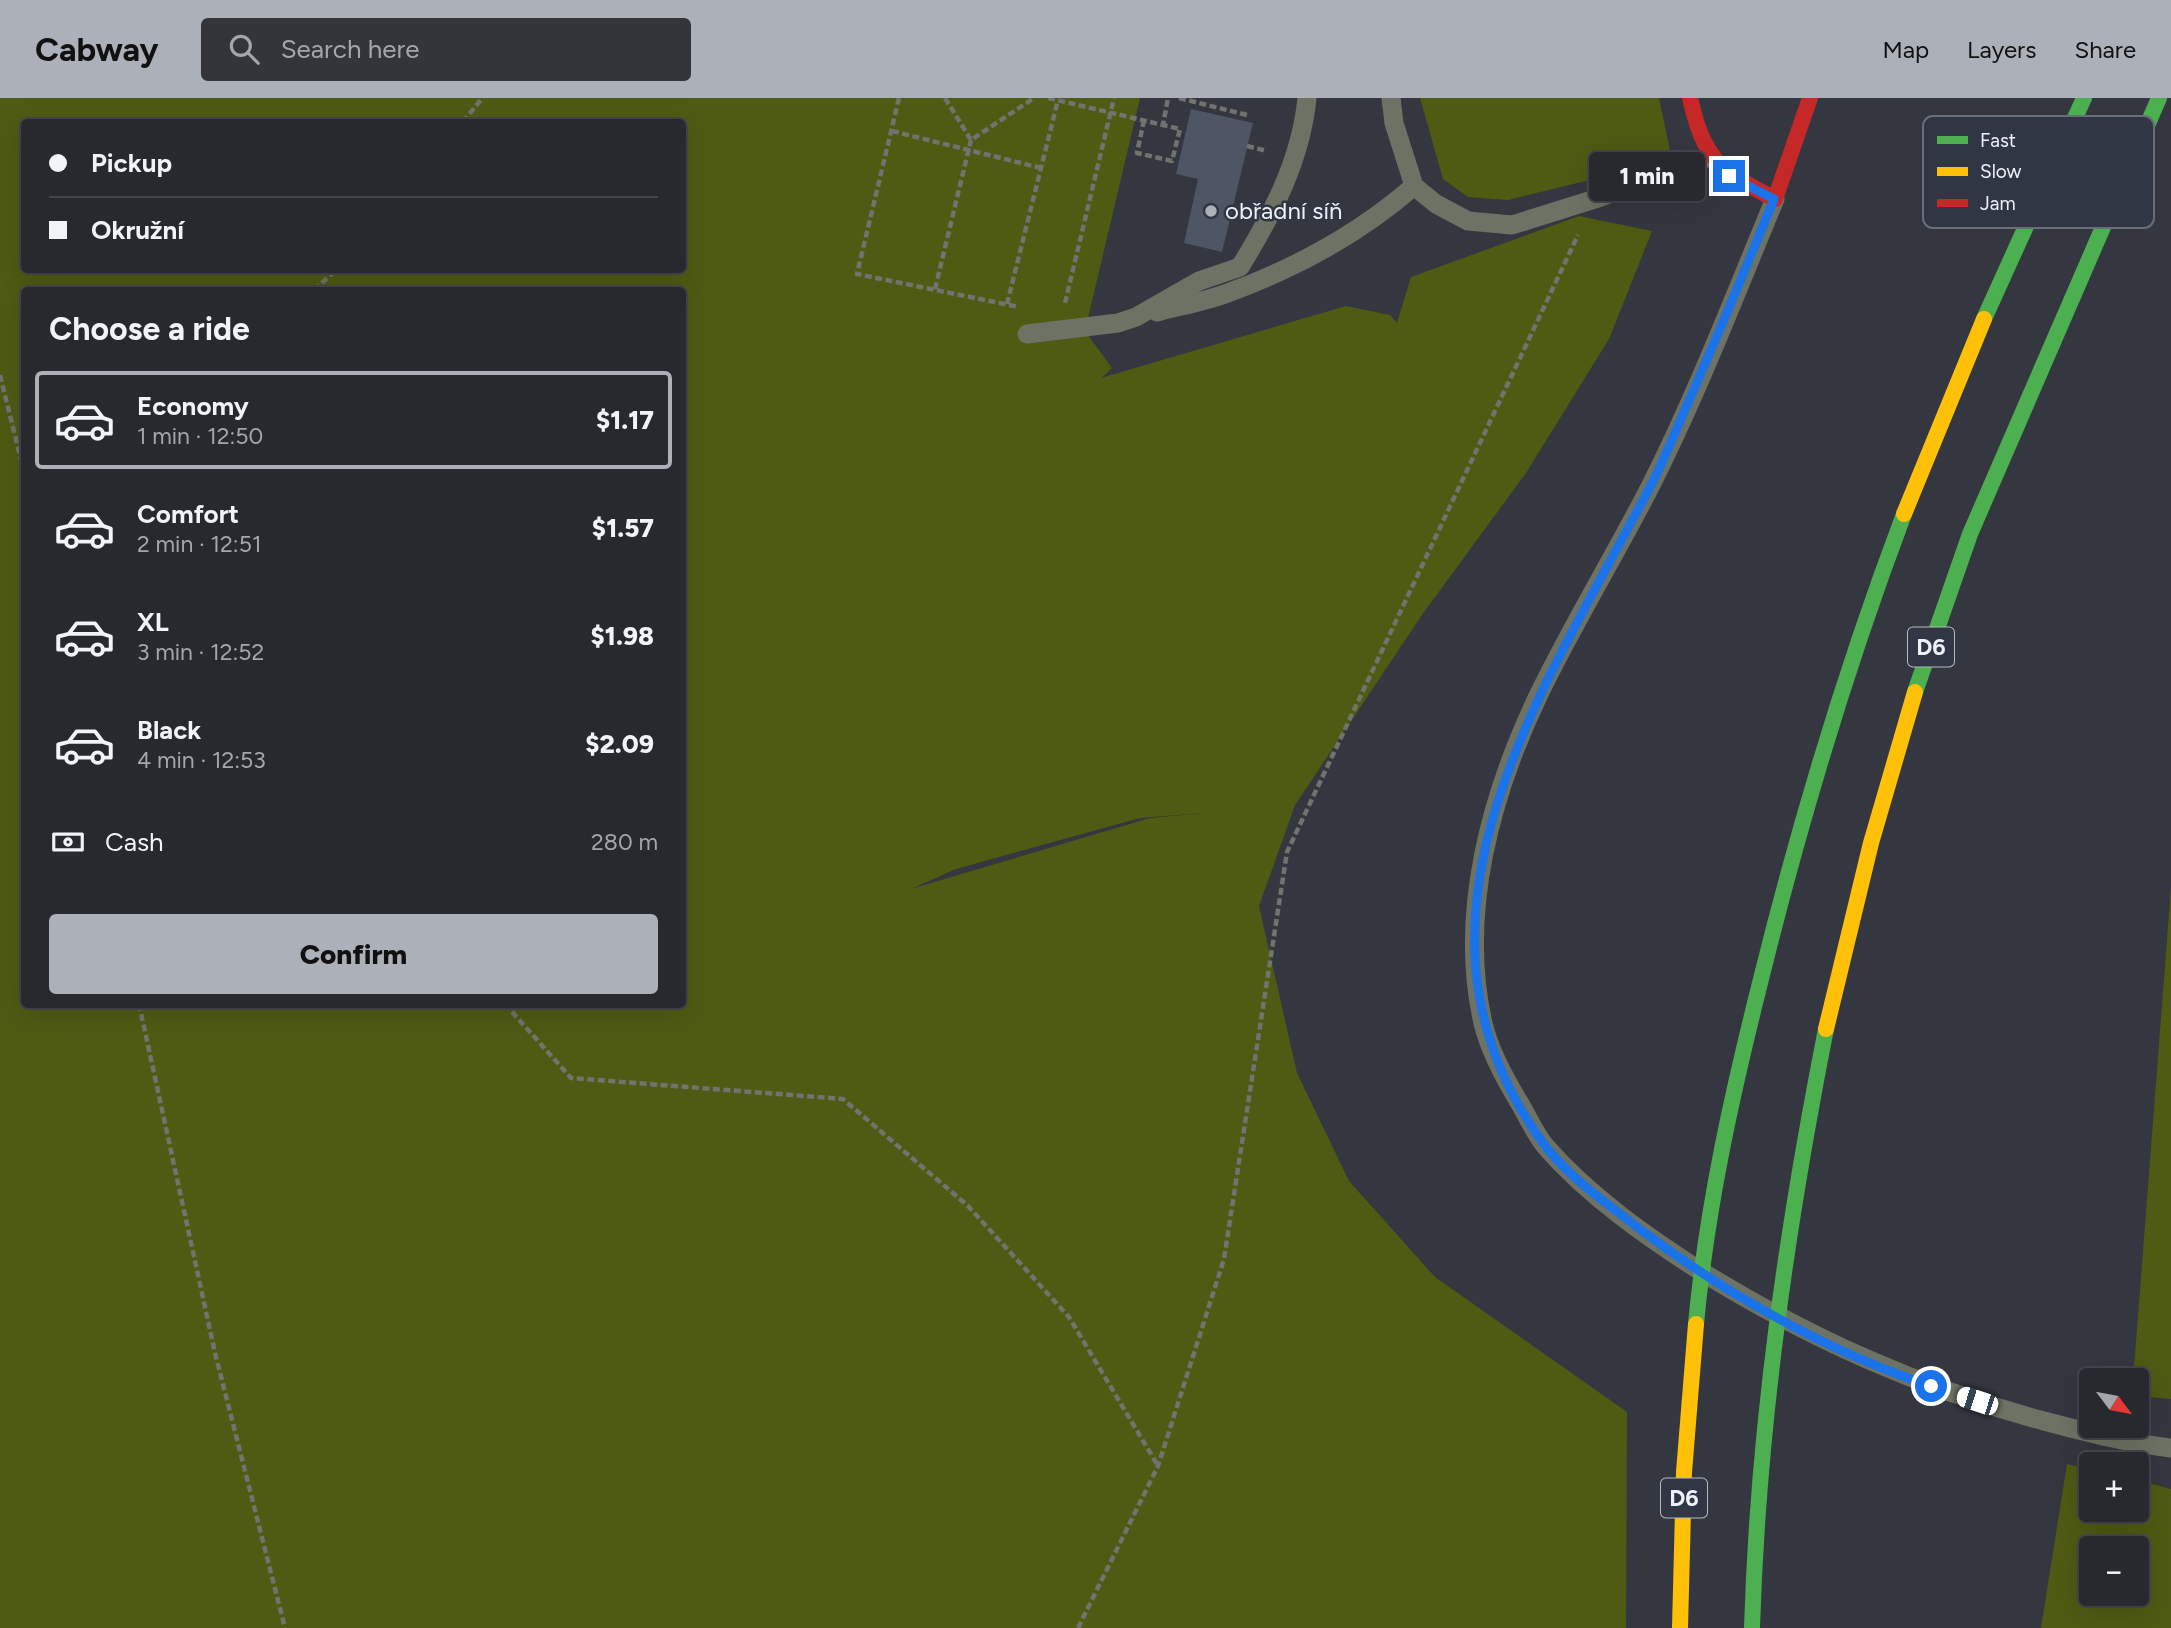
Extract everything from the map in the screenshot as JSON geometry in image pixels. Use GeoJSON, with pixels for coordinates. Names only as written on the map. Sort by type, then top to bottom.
{"type":"FeatureCollection","features":[{"type":"Feature","properties":{"kind":"main road"},"geometry":{"type":"LineString","coordinates":[[1690,98],[1709,156],[1729,176],[1774,199],[1810,98]]}},
{"type":"Feature","properties":{"kind":"main road","name":"D6"},"geometry":{"type":"LineString","coordinates":[[2076,116],[2084,98]]}},
{"type":"Feature","properties":{"kind":"main road","name":"D6"},"geometry":{"type":"LineString","coordinates":[[2151,116],[2159,98]]}},
{"type":"Feature","properties":{"kind":"main road","name":"D6"},"geometry":{"type":"LineString","coordinates":[[1680,1628],[1691,1369],[1711,1211],[1754,1005],[1782,892],[1830,727],[1889,555],[2024,228]]}},
{"type":"Feature","properties":{"kind":"main road","name":"D6"},"geometry":{"type":"LineString","coordinates":[[1752,1628],[1753,1561],[1767,1400],[1790,1223],[1815,1077],[1850,913],[1894,755],[1958,566],[2101,228]]}},
{"type":"Feature","properties":{"kind":"lane"},"geometry":{"type":"LineString","coordinates":[[1136,317],[1199,281],[1240,267],[1288,177],[1305,124],[1307,98]]}},
{"type":"Feature","properties":{"kind":"lane"},"geometry":{"type":"LineString","coordinates":[[1391,98],[1394,123],[1414,186],[1436,204],[1468,222],[1512,225],[1595,199],[1709,156]]}},
{"type":"Feature","properties":{"kind":"lane"},"geometry":{"type":"LineString","coordinates":[[1027,334],[1118,323],[1223,295],[1330,246],[1379,217],[1414,186]]}},
{"type":"Feature","properties":{"kind":"lane"},"geometry":{"type":"LineString","coordinates":[[1774,199],[1715,342],[1652,483],[1538,696],[1506,772],[1485,847],[1476,904],[1475,966],[1483,1027],[1511,1089],[1544,1144],[1589,1189],[1667,1250],[1747,1300],[1814,1336],[1909,1379],[2000,1409],[2113,1439],[2171,1448]]}},
{"type":"Feature","properties":{"kind":"path"},"geometry":{"type":"LineString","coordinates":[[465,119],[482,98]]}},
{"type":"Feature","properties":{"kind":"path"},"geometry":{"type":"LineString","coordinates":[[899,98],[857,274],[1029,309]]}},
{"type":"Feature","properties":{"kind":"path"},"geometry":{"type":"LineString","coordinates":[[945,98],[971,140]]}},
{"type":"Feature","properties":{"kind":"path"},"geometry":{"type":"LineString","coordinates":[[935,289],[971,140],[1034,98]]}},
{"type":"Feature","properties":{"kind":"path"},"geometry":{"type":"LineString","coordinates":[[1048,98],[1073,101],[1180,129],[1172,161],[1137,153],[1144,120]]}},
{"type":"Feature","properties":{"kind":"path"},"geometry":{"type":"LineString","coordinates":[[1062,316],[1114,98]]}},
{"type":"Feature","properties":{"kind":"path"},"geometry":{"type":"LineString","coordinates":[[1163,125],[1168,98]]}},
{"type":"Feature","properties":{"kind":"path"},"geometry":{"type":"LineString","coordinates":[[1179,98],[1247,115]]}},
{"type":"Feature","properties":{"kind":"path"},"geometry":{"type":"LineString","coordinates":[[1007,304],[1058,100]]}},
{"type":"Feature","properties":{"kind":"path"},"geometry":{"type":"LineString","coordinates":[[892,131],[1041,167]]}},
{"type":"Feature","properties":{"kind":"path"},"geometry":{"type":"LineString","coordinates":[[1078,1628],[1158,1466],[1224,1259],[1287,852],[1595,199]]}},
{"type":"Feature","properties":{"kind":"path"},"geometry":{"type":"LineString","coordinates":[[317,287],[333,273]]}},
{"type":"Feature","properties":{"kind":"path"},"geometry":{"type":"LineString","coordinates":[[0,375],[21,460]]}},
{"type":"Feature","properties":{"kind":"path"},"geometry":{"type":"LineString","coordinates":[[140,1008],[215,1353],[285,1628]]}},
{"type":"Feature","properties":{"kind":"path"},"geometry":{"type":"LineString","coordinates":[[509,1008],[571,1078],[843,1099],[968,1206],[1069,1317],[1158,1466]]}},
{"type":"Feature","properties":{"kind":"green space"},"geometry":{"type":"Polygon","coordinates":[[[0,98],[1140,98],[1085,331],[1112,368],[1101,378],[1346,306],[1390,315],[1397,323],[1411,277],[1579,216],[1652,231],[1609,339],[1526,473],[1424,612],[1295,805],[1259,906],[1297,1073],[1349,1181],[1435,1277],[1627,1412],[1626,1628],[0,1628],[0,98]],[[1204,813],[1140,818],[956,869],[911,889],[1150,818],[1204,813]]]}},
{"type":"Feature","properties":{"kind":"green space"},"geometry":{"type":"Polygon","coordinates":[[[1420,98],[1659,98],[1672,160],[1508,200],[1468,197],[1443,179],[1420,98]]]}},
{"type":"Feature","properties":{"kind":"green space"},"geometry":{"type":"Polygon","coordinates":[[[2171,888],[2171,1399],[2149,1397],[2149,1368],[2134,1368],[2171,888]]]}},
{"type":"Feature","properties":{"kind":"green space"},"geometry":{"type":"Polygon","coordinates":[[[2067,1464],[2079,1467],[2079,1522],[2149,1522],[2149,1483],[2171,1489],[2171,1628],[2041,1628],[2067,1464]]]}},
{"type":"Feature","properties":{"kind":"building","name":"obřadní síň"},"geometry":{"type":"Polygon","coordinates":[[[1191,109],[1253,123],[1222,252],[1184,243],[1198,179],[1176,174],[1191,109]]]}},
{"type":"Feature","properties":{"kind":"traffic: fast"},"geometry":{"type":"LineString","coordinates":[[2076,116],[2084,98]]}},
{"type":"Feature","properties":{"kind":"traffic: fast"},"geometry":{"type":"LineString","coordinates":[[2151,116],[2159,98]]}},
{"type":"Feature","properties":{"kind":"traffic: fast"},"geometry":{"type":"LineString","coordinates":[[1984,319],[2025,228]]}},
{"type":"Feature","properties":{"kind":"traffic: fast"},"geometry":{"type":"LineString","coordinates":[[1915,692],[1970,534],[2103,228]]}},
{"type":"Feature","properties":{"kind":"traffic: fast"},"geometry":{"type":"LineString","coordinates":[[1696,1324],[1707,1235],[1722,1148],[1777,916],[1844,685],[1904,514]]}},
{"type":"Feature","properties":{"kind":"traffic: fast"},"geometry":{"type":"LineString","coordinates":[[1752,1628],[1761,1477],[1777,1327],[1799,1178],[1826,1029]]}},
{"type":"Feature","properties":{"kind":"traffic: slow"},"geometry":{"type":"LineString","coordinates":[[1904,514],[1984,319]]}},
{"type":"Feature","properties":{"kind":"traffic: slow"},"geometry":{"type":"LineString","coordinates":[[1826,1029],[1871,843],[1915,692]]}},
{"type":"Feature","properties":{"kind":"traffic: slow"},"geometry":{"type":"LineString","coordinates":[[1680,1628],[1684,1472],[1696,1324]]}},
{"type":"Feature","properties":{"kind":"traffic: jam"},"geometry":{"type":"LineString","coordinates":[[1690,98],[1701,136],[1717,161],[1740,180],[1775,199],[1810,98]]}},
{"type":"Feature","properties":{"kind":"place","name":"obřadní síň"},"geometry":{"type":"Point","coordinates":[1211,211]}},
{"type":"Feature","properties":{"kind":"route"},"geometry":{"type":"LineString","coordinates":[[1729,176],[1774,199],[1715,342],[1652,483],[1538,696],[1506,772],[1485,847],[1476,904],[1475,966],[1483,1027],[1511,1089],[1544,1144],[1589,1189],[1667,1250],[1747,1300],[1814,1336],[1909,1379],[1931,1386]]}}]}
